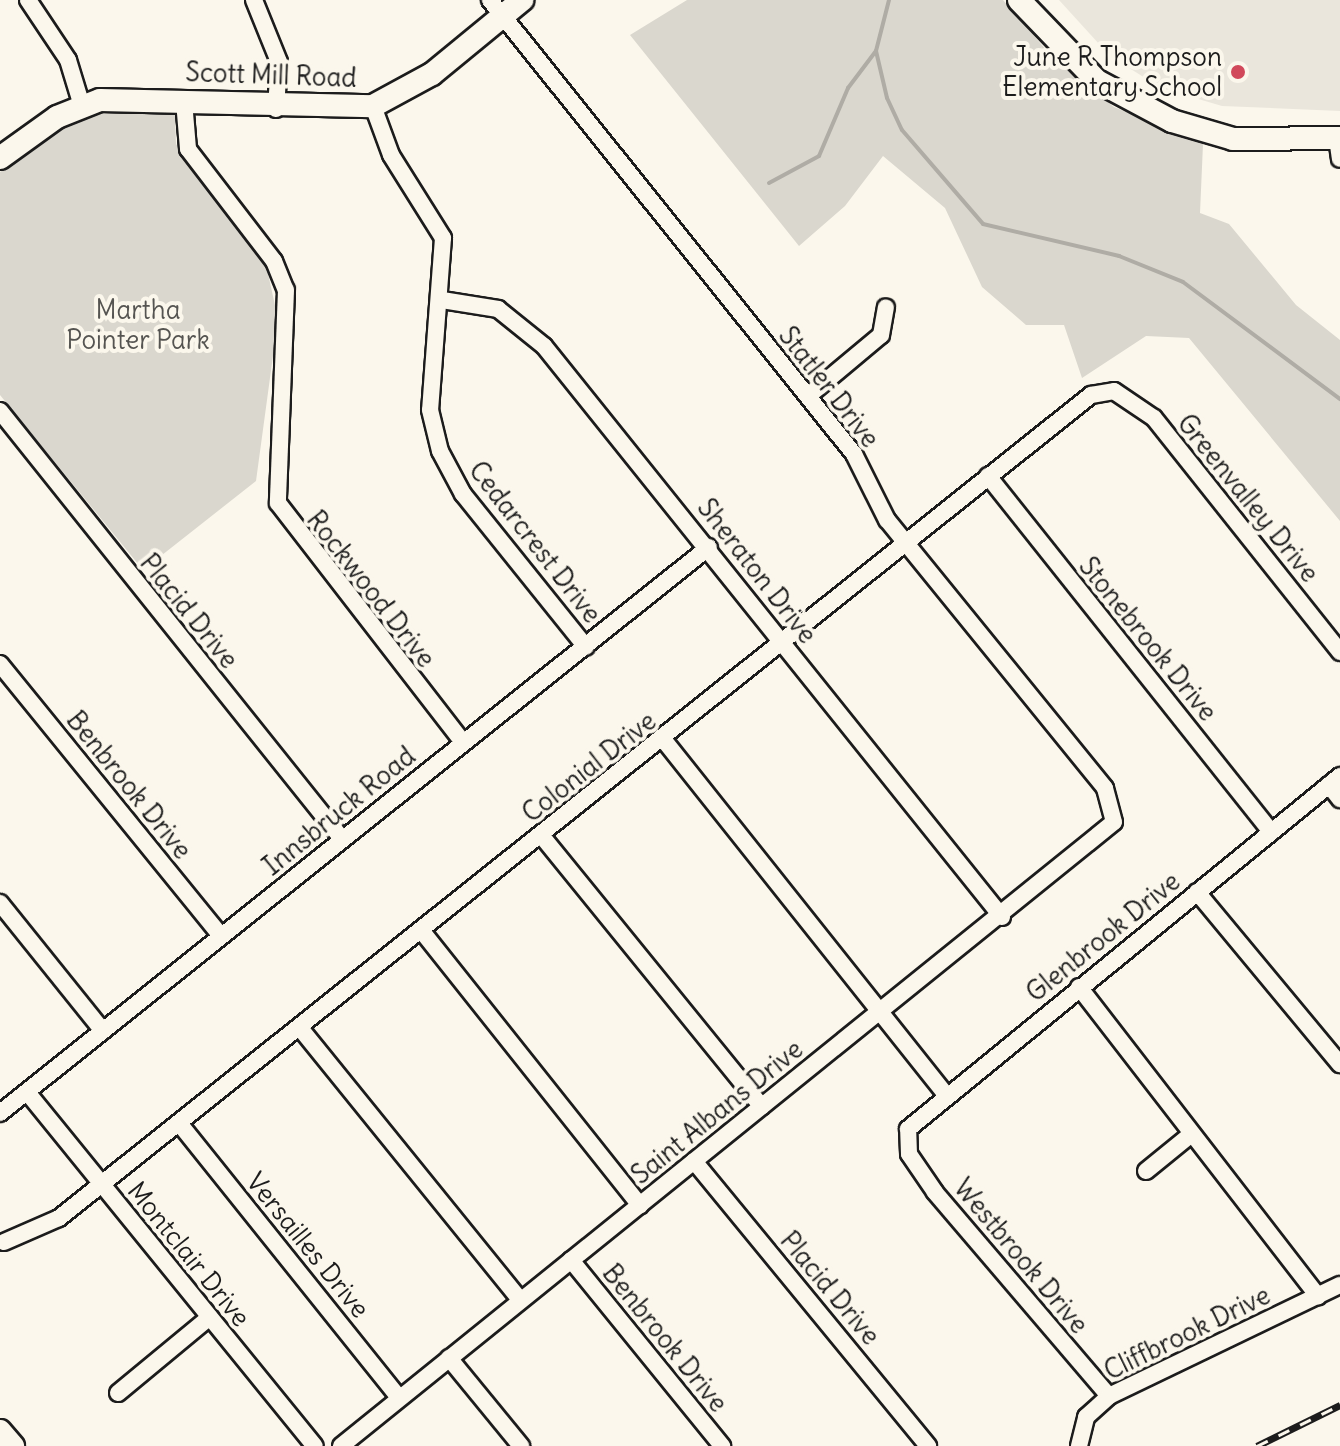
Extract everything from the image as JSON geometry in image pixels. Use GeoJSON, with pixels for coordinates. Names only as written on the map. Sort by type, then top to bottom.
{"type":"FeatureCollection","features":[{"type":"Feature","properties":{"kind":"street"},"geometry":{"type":"LineString","coordinates":[[28,0],[68,60],[82,106]]}},
{"type":"Feature","properties":{"kind":"street"},"geometry":{"type":"LineString","coordinates":[[254,0],[279,62],[276,109]]}},
{"type":"Feature","properties":{"kind":"street","name":"Scott Mill Road"},"geometry":{"type":"LineString","coordinates":[[0,158],[82,106],[126,97],[276,109],[373,106],[432,74],[496,8],[522,0]]}},
{"type":"Feature","properties":{"kind":"street"},"geometry":{"type":"LineString","coordinates":[[1019,0],[1097,81],[1172,121],[1233,139],[1339,145]]}},
{"type":"Feature","properties":{"kind":"street","name":"Statler Drive"},"geometry":{"type":"LineString","coordinates":[[496,8],[854,454],[904,541],[1105,788],[1114,811]]}},
{"type":"Feature","properties":{"kind":"street","name":"Rockwood Drive"},"geometry":{"type":"LineString","coordinates":[[184,101],[188,149],[274,261],[286,290],[274,459],[278,503],[463,742]]}},
{"type":"Feature","properties":{"kind":"street","name":"Cedarcrest Drive"},"geometry":{"type":"LineString","coordinates":[[373,106],[391,155],[437,218],[447,262],[430,410],[449,474],[586,647]]}},
{"type":"Feature","properties":{"kind":"street","name":"Sheraton Drive"},"geometry":{"type":"LineString","coordinates":[[442,300],[498,309],[524,325],[709,547],[1002,917]]}},
{"type":"Feature","properties":{"kind":"street"},"geometry":{"type":"LineString","coordinates":[[808,396],[881,335],[886,307]]}},
{"type":"Feature","properties":{"kind":"street","name":"Colonial Drive"},"geometry":{"type":"LineString","coordinates":[[4,1242],[45,1227],[101,1184],[663,739],[904,541],[1106,389]]}},
{"type":"Feature","properties":{"kind":"street","name":"Greenvalley Drive"},"geometry":{"type":"LineString","coordinates":[[1106,389],[1154,418],[1340,652]]}},
{"type":"Feature","properties":{"kind":"street","name":"Placid Drive"},"geometry":{"type":"LineString","coordinates":[[0,411],[342,839]]}},
{"type":"Feature","properties":{"kind":"street","name":"Stonebrook Drive"},"geometry":{"type":"LineString","coordinates":[[988,476],[1271,832]]}},
{"type":"Feature","properties":{"kind":"street","name":"Innsbruck Road"},"geometry":{"type":"LineString","coordinates":[[0,1113],[709,547]]}},
{"type":"Feature","properties":{"kind":"street","name":"Benbrook Drive"},"geometry":{"type":"LineString","coordinates":[[0,664],[221,936]]}},
{"type":"Feature","properties":{"kind":"street"},"geometry":{"type":"LineString","coordinates":[[663,739],[946,1095]]}},
{"type":"Feature","properties":{"kind":"street"},"geometry":{"type":"LineString","coordinates":[[1334,780],[1340,799]]}},
{"type":"Feature","properties":{"kind":"street","name":"Glenbrook Drive"},"geometry":{"type":"LineString","coordinates":[[907,1141],[908,1129],[946,1095],[1334,780]]}},
{"type":"Feature","properties":{"kind":"street","name":"Saint Albans Drive"},"geometry":{"type":"LineString","coordinates":[[341,1446],[881,1011],[1105,835],[1114,811]]}},
{"type":"Feature","properties":{"kind":"street"},"geometry":{"type":"LineString","coordinates":[[541,835],[762,1107]]}},
{"type":"Feature","properties":{"kind":"street"},"geometry":{"type":"LineString","coordinates":[[1197,892],[1340,1064]]}},
{"type":"Feature","properties":{"kind":"street"},"geometry":{"type":"LineString","coordinates":[[0,903],[103,1031]]}},
{"type":"Feature","properties":{"kind":"street"},"geometry":{"type":"LineString","coordinates":[[421,930],[640,1205]]}},
{"type":"Feature","properties":{"kind":"street"},"geometry":{"type":"LineString","coordinates":[[1079,987],[1189,1136],[1318,1296]]}},
{"type":"Feature","properties":{"kind":"street"},"geometry":{"type":"LineString","coordinates":[[300,1028],[520,1300]]}},
{"type":"Feature","properties":{"kind":"street","name":"Montclair Drive"},"geometry":{"type":"LineString","coordinates":[[27,1092],[315,1446]]}},
{"type":"Feature","properties":{"kind":"street","name":"Versailles Drive"},"geometry":{"type":"LineString","coordinates":[[179,1123],[399,1398]]}},
{"type":"Feature","properties":{"kind":"street"},"geometry":{"type":"LineString","coordinates":[[1146,1171],[1189,1136]]}},
{"type":"Feature","properties":{"kind":"street","name":"Westbrook Drive"},"geometry":{"type":"LineString","coordinates":[[907,1141],[935,1192],[1109,1396]]}},
{"type":"Feature","properties":{"kind":"street","name":"Placid Drive"},"geometry":{"type":"LineString","coordinates":[[694,1161],[928,1446]]}},
{"type":"Feature","properties":{"kind":"street","name":"Benbrook Drive"},"geometry":{"type":"LineString","coordinates":[[571,1260],[722,1446]]}},
{"type":"Feature","properties":{"kind":"street","name":"Cliffbrook Drive"},"geometry":{"type":"LineString","coordinates":[[1079,1446],[1086,1417],[1109,1396],[1340,1285]]}},
{"type":"Feature","properties":{"kind":"street"},"geometry":{"type":"LineString","coordinates":[[118,1393],[210,1317]]}},
{"type":"Feature","properties":{"kind":"street"},"geometry":{"type":"LineString","coordinates":[[449,1358],[521,1446]]}},
{"type":"Feature","properties":{"kind":"street"},"geometry":{"type":"LineString","coordinates":[[0,1431],[13,1446]]}},
{"type":"Feature","properties":{"kind":"shaded area","name":"June R Thompson Elementary School"},"geometry":{"type":"Polygon","coordinates":[[[1059,0],[1340,0],[1340,111],[1222,106],[1161,88],[1110,56],[1059,0]]]}},
{"type":"Feature","properties":{"kind":"green space"},"geometry":{"type":"Polygon","coordinates":[[[687,0],[1003,0],[1054,59],[1114,107],[1203,144],[1200,213],[1229,224],[1296,305],[1340,340],[1340,521],[1189,338],[1146,336],[1082,378],[1064,325],[1026,325],[982,287],[945,208],[883,156],[845,206],[799,246],[630,35],[687,0]]]}},
{"type":"Feature","properties":{"kind":"green space","name":"Martha Pointer Park"},"geometry":{"type":"Polygon","coordinates":[[[120,106],[175,112],[176,144],[267,269],[278,319],[256,481],[143,570],[0,395],[0,172],[72,121],[120,106]]]}},
{"type":"Feature","properties":{"kind":"waterway"},"geometry":{"type":"LineString","coordinates":[[889,0],[876,51],[887,98],[902,130],[983,224],[1119,256],[1183,282],[1340,399]]}},
{"type":"Feature","properties":{"kind":"waterway"},"geometry":{"type":"LineString","coordinates":[[769,183],[819,156],[848,88],[876,51]]}},
{"type":"Feature","properties":{"kind":"railway"},"geometry":{"type":"LineString","coordinates":[[1257,1446],[1340,1405]]}},
{"type":"Feature","properties":{"kind":"place","name":"June R Thompson Elementary School"},"geometry":{"type":"Point","coordinates":[1238,72]}}]}
